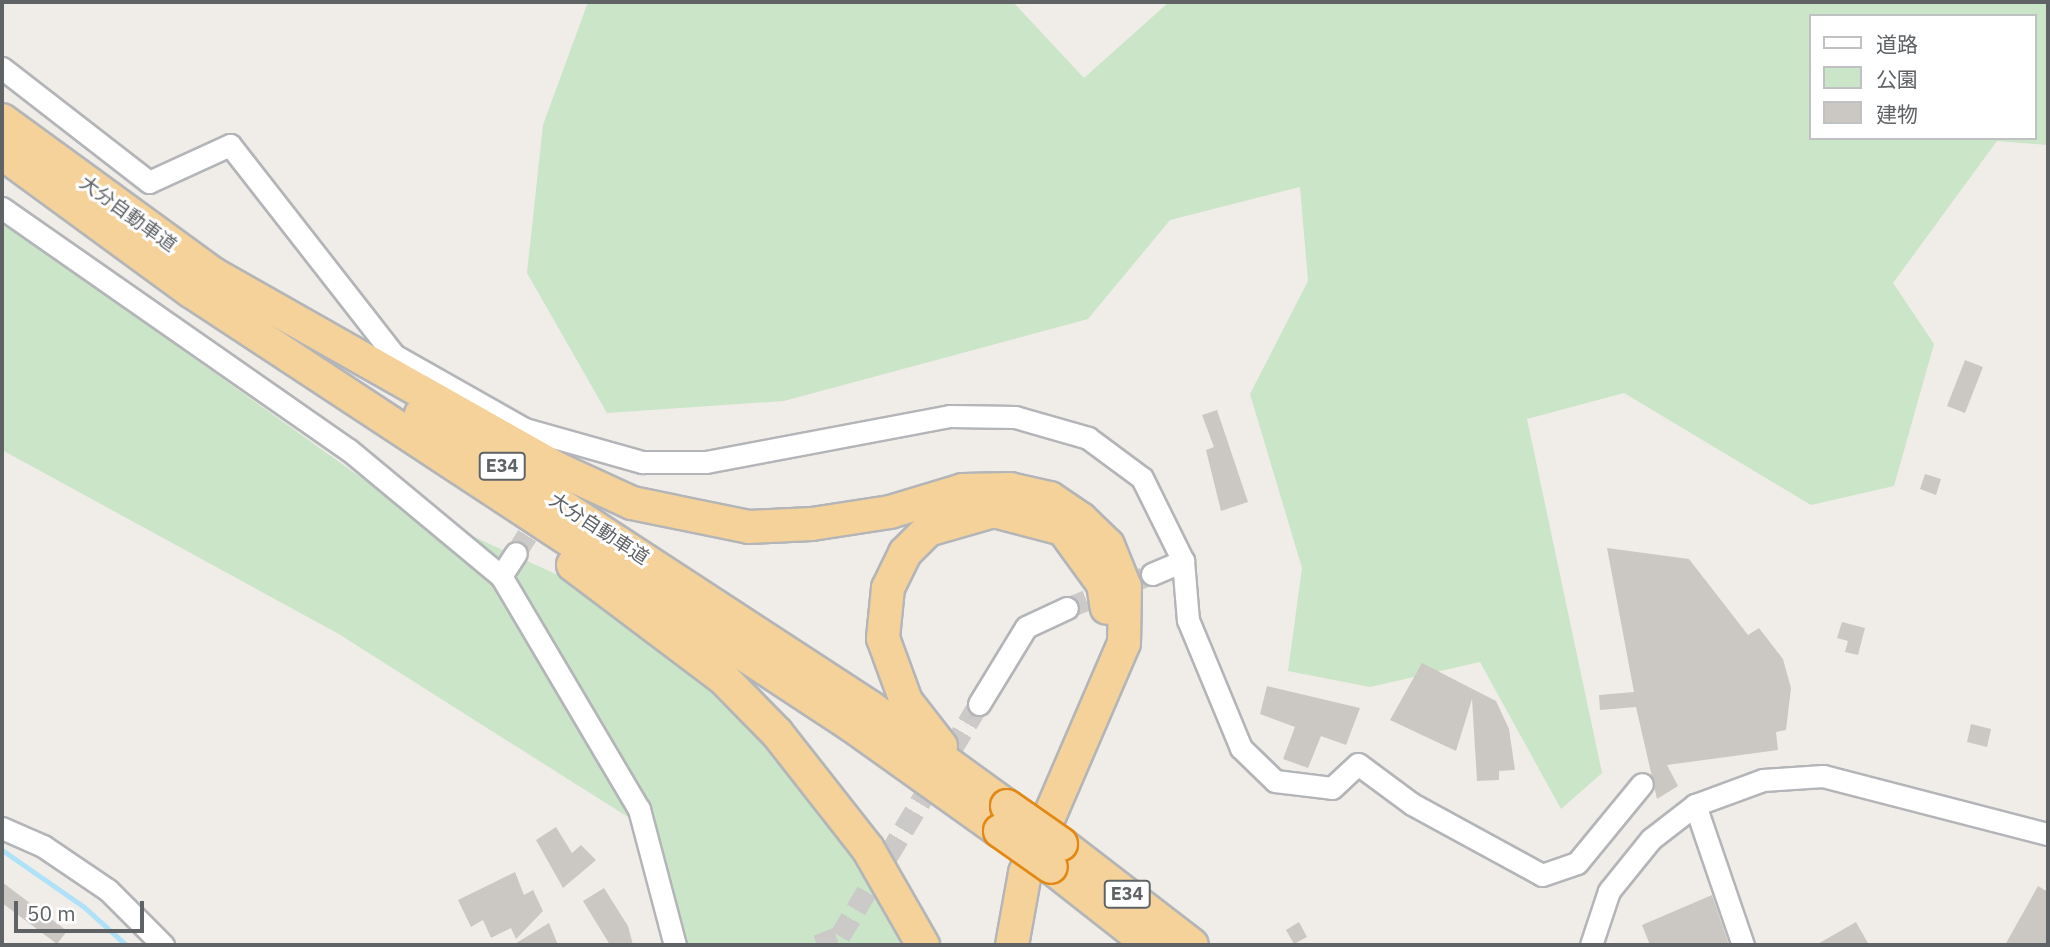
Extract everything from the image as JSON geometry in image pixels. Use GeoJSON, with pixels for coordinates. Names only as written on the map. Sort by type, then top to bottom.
{"type":"FeatureCollection","features":[{"type":"Feature","properties":{"kind":"highway","name":"大分自動車道"},"geometry":{"type":"LineString","coordinates":[[2,120],[208,271],[838,686],[964,776],[1004,818]]}},
{"type":"Feature","properties":{"kind":"highway","name":"大分自動車道"},"geometry":{"type":"LineString","coordinates":[[2,153],[367,410],[750,658],[1004,818],[1056,856],[1192,945]]}},
{"type":"Feature","properties":{"kind":"highway"},"geometry":{"type":"LineString","coordinates":[[208,271],[558,469],[632,503],[749,527],[812,524],[890,512],[963,490],[1010,489],[1050,498],[1081,519],[1108,545],[1125,587],[1124,643],[1025,873],[1012,945]]}},
{"type":"Feature","properties":{"kind":"highway"},"geometry":{"type":"LineString","coordinates":[[367,410],[723,678],[835,802],[923,945]]}},
{"type":"Feature","properties":{"kind":"highway"},"geometry":{"type":"LineString","coordinates":[[964,776],[906,701],[890,667],[883,638],[888,587],[905,553],[928,530],[994,511],[1018,513],[1071,538],[1102,584],[1108,615],[1089,697],[1013,867],[997,945]]}},
{"type":"Feature","properties":{"kind":"highway","name":"大分自動車道"},"geometry":{"type":"LineString","coordinates":[[1056,856],[1150,945]]}},
{"type":"Feature","properties":{"kind":"street"},"geometry":{"type":"LineString","coordinates":[[2,68],[149,182],[230,145],[394,355],[525,429],[578,455],[642,462],[706,462],[950,416],[1015,417],[1088,438],[1142,478],[1183,561],[1188,620],[1241,747],[1275,781],[1332,788],[1358,764],[1412,804],[1542,875],[1577,863],[1642,785]]}},
{"type":"Feature","properties":{"kind":"street"},"geometry":{"type":"LineString","coordinates":[[2,208],[349,450],[501,576],[639,809],[675,945]]}},
{"type":"Feature","properties":{"kind":"street"},"geometry":{"type":"LineString","coordinates":[[501,576],[516,552]]}},
{"type":"Feature","properties":{"kind":"street"},"geometry":{"type":"LineString","coordinates":[[1152,574],[1183,561]]}},
{"type":"Feature","properties":{"kind":"street"},"geometry":{"type":"LineString","coordinates":[[979,704],[1026,627],[1067,608]]}},
{"type":"Feature","properties":{"kind":"street"},"geometry":{"type":"LineString","coordinates":[[1591,945],[1609,891],[1651,839],[1695,805],[1763,780],[1822,776],[2048,834]]}},
{"type":"Feature","properties":{"kind":"street"},"geometry":{"type":"LineString","coordinates":[[1695,805],[1743,945]]}},
{"type":"Feature","properties":{"kind":"street"},"geometry":{"type":"LineString","coordinates":[[2,828],[43,846],[108,890],[163,945]]}},
{"type":"Feature","properties":{"kind":"green space"},"geometry":{"type":"Polygon","coordinates":[[[588,2],[1013,2],[1084,78],[1169,2],[2048,2],[2048,145],[1997,141],[1893,283],[1934,344],[1894,486],[1811,505],[1624,393],[1527,419],[1602,773],[1561,809],[1480,662],[1370,687],[1288,671],[1302,568],[1250,394],[1308,281],[1300,187],[1170,220],[1088,319],[784,401],[607,413],[527,273],[543,125],[588,2]]]}},
{"type":"Feature","properties":{"kind":"green space"},"geometry":{"type":"Polygon","coordinates":[[[2,221],[391,499],[595,592],[702,676],[855,847],[908,945],[688,945],[658,836],[337,633],[2,450],[2,221]]]}},
{"type":"Feature","properties":{"kind":"building"},"geometry":{"type":"Polygon","coordinates":[[[1965,360],[1983,367],[1965,413],[1947,406],[1965,360]]]}},
{"type":"Feature","properties":{"kind":"building"},"geometry":{"type":"Polygon","coordinates":[[[1217,410],[1248,502],[1221,511],[1206,450],[1214,447],[1202,415],[1217,410]]]}},
{"type":"Feature","properties":{"kind":"building"},"geometry":{"type":"Polygon","coordinates":[[[1925,474],[1941,479],[1936,495],[1920,489],[1925,474]]]}},
{"type":"Feature","properties":{"kind":"building"},"geometry":{"type":"Polygon","coordinates":[[[1607,548],[1689,559],[1748,635],[1759,628],[1783,659],[1791,688],[1786,730],[1776,732],[1778,750],[1667,765],[1678,786],[1657,799],[1636,707],[1600,710],[1599,695],[1634,692],[1607,548]]]}},
{"type":"Feature","properties":{"kind":"building"},"geometry":{"type":"Polygon","coordinates":[[[1842,622],[1865,628],[1858,655],[1845,652],[1848,641],[1837,638],[1842,622]]]}},
{"type":"Feature","properties":{"kind":"building"},"geometry":{"type":"Polygon","coordinates":[[[1422,663],[1496,701],[1509,729],[1515,770],[1499,771],[1499,780],[1477,781],[1472,699],[1456,751],[1390,720],[1422,663]]]}},
{"type":"Feature","properties":{"kind":"building"},"geometry":{"type":"Polygon","coordinates":[[[1267,686],[1360,708],[1346,745],[1321,736],[1308,768],[1283,759],[1295,727],[1260,714],[1267,686]]]}},
{"type":"Feature","properties":{"kind":"building"},"geometry":{"type":"Polygon","coordinates":[[[1971,724],[1991,729],[1987,747],[1967,742],[1971,724]]]}},
{"type":"Feature","properties":{"kind":"building"},"geometry":{"type":"Polygon","coordinates":[[[556,827],[572,853],[581,845],[596,860],[563,888],[536,840],[556,827]]]}},
{"type":"Feature","properties":{"kind":"building"},"geometry":{"type":"Polygon","coordinates":[[[515,872],[524,895],[533,890],[543,911],[516,939],[511,928],[491,938],[483,920],[471,927],[458,900],[515,872]]]}},
{"type":"Feature","properties":{"kind":"building"},"geometry":{"type":"Polygon","coordinates":[[[2,882],[67,931],[57,944],[2,903],[2,882]]]}},
{"type":"Feature","properties":{"kind":"building"},"geometry":{"type":"Polygon","coordinates":[[[2038,886],[2048,892],[2048,945],[2005,945],[2038,886]]]}},
{"type":"Feature","properties":{"kind":"building"},"geometry":{"type":"Polygon","coordinates":[[[604,888],[628,926],[633,945],[610,945],[583,901],[604,888]]]}},
{"type":"Feature","properties":{"kind":"building"},"geometry":{"type":"Polygon","coordinates":[[[1712,895],[1729,945],[1650,945],[1642,925],[1712,895]]]}},
{"type":"Feature","properties":{"kind":"building"},"geometry":{"type":"Polygon","coordinates":[[[1299,922],[1307,937],[1294,944],[1286,930],[1299,922]]]}},
{"type":"Feature","properties":{"kind":"building"},"geometry":{"type":"Polygon","coordinates":[[[1856,922],[1869,945],[1816,945],[1856,922]]]}},
{"type":"Feature","properties":{"kind":"building"},"geometry":{"type":"Polygon","coordinates":[[[549,923],[558,945],[513,945],[549,923]]]}},
{"type":"Feature","properties":{"kind":"waterway"},"geometry":{"type":"LineString","coordinates":[[2,850],[84,907],[126,945]]}},
{"type":"Feature","properties":{"kind":"tunnel"},"geometry":{"type":"LineString","coordinates":[[516,553],[543,510]]}},
{"type":"Feature","properties":{"kind":"tunnel"},"geometry":{"type":"LineString","coordinates":[[1067,608],[1152,574]]}},
{"type":"Feature","properties":{"kind":"tunnel"},"geometry":{"type":"LineString","coordinates":[[817,945],[840,936],[979,704]]}}]}
